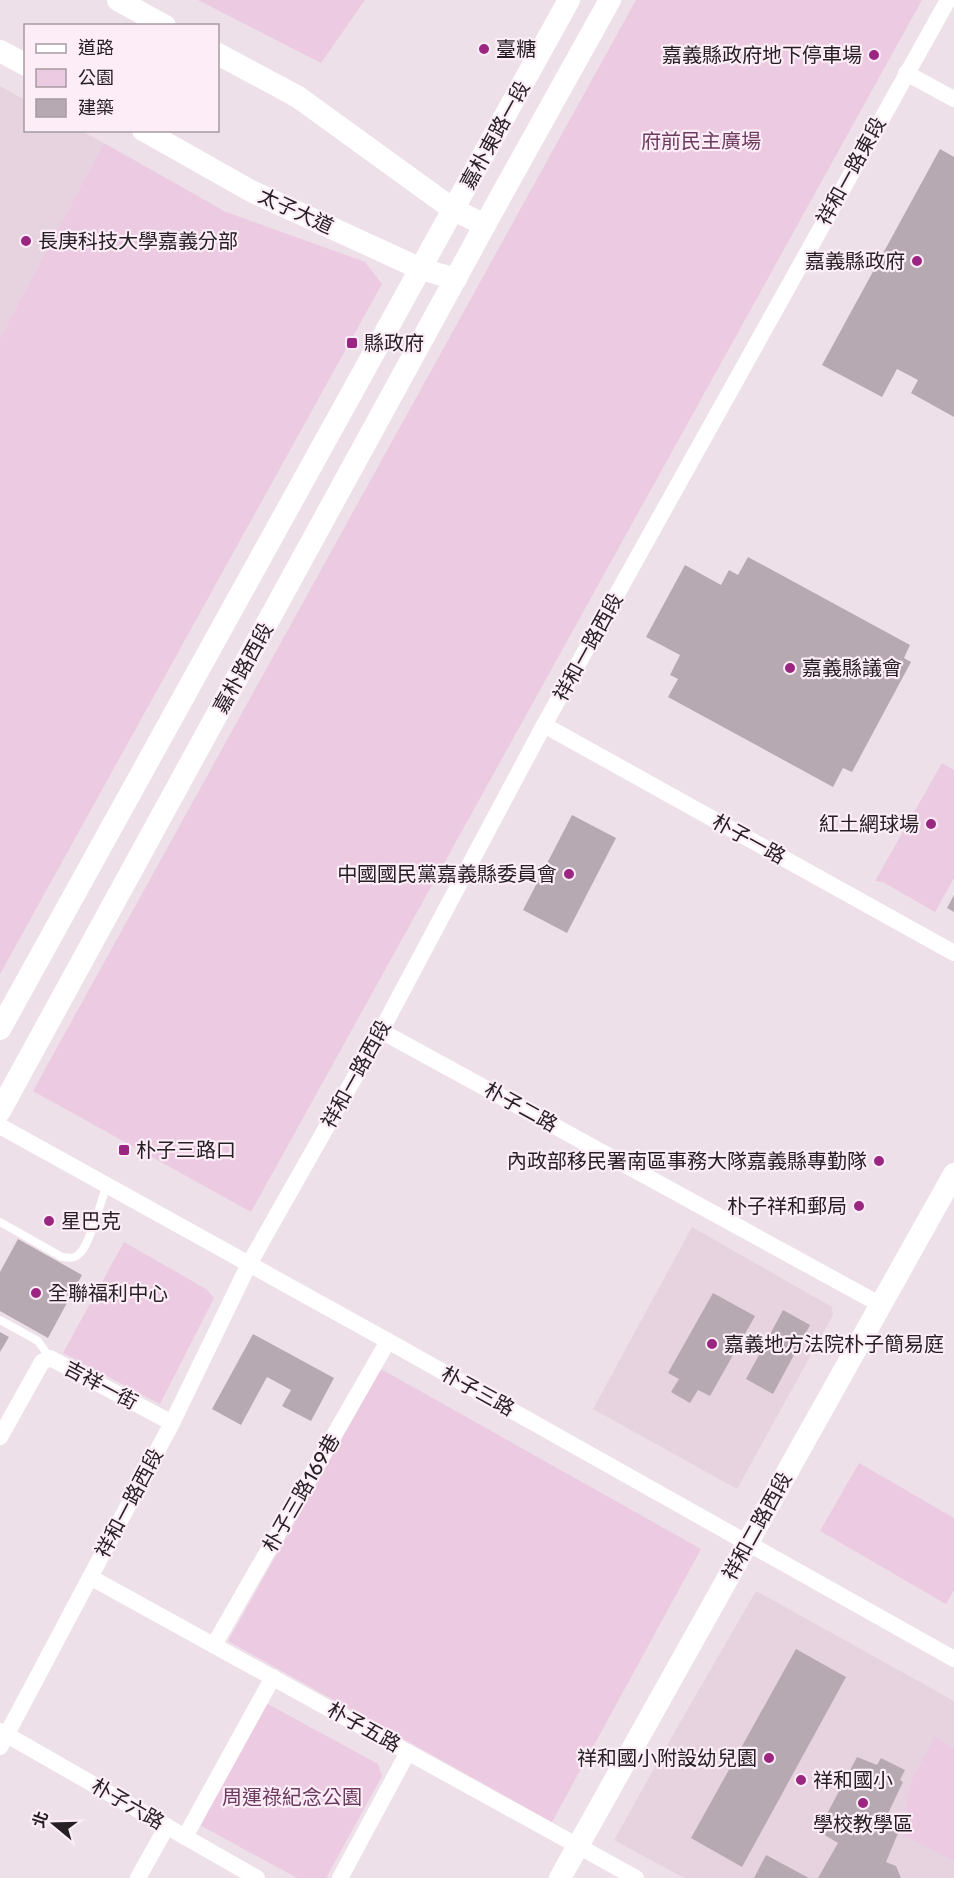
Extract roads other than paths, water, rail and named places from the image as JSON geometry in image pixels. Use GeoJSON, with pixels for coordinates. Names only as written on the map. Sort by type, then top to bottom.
{"type":"FeatureCollection","features":[{"type":"Feature","properties":{"kind":"main road"},"geometry":{"type":"LineString","coordinates":[[118,0],[161,24]]}},
{"type":"Feature","properties":{"kind":"main road","name":"嘉朴東路一段"},"geometry":{"type":"LineString","coordinates":[[421,269],[569,0]]}},
{"type":"Feature","properties":{"kind":"main road","name":"嘉朴東路一段"},"geometry":{"type":"LineString","coordinates":[[485,225],[610,0]]}},
{"type":"Feature","properties":{"kind":"main road"},"geometry":{"type":"LineString","coordinates":[[0,51],[24,64]]}},
{"type":"Feature","properties":{"kind":"main road"},"geometry":{"type":"LineString","coordinates":[[219,55],[298,97],[454,210],[485,225]]}},
{"type":"Feature","properties":{"kind":"main road","name":"太子大道"},"geometry":{"type":"LineString","coordinates":[[147,132],[251,191],[421,269],[456,279]]}},
{"type":"Feature","properties":{"kind":"main road","name":"嘉朴路西段"},"geometry":{"type":"LineString","coordinates":[[0,1112],[485,225]]}},
{"type":"Feature","properties":{"kind":"main road","name":"嘉朴路西段"},"geometry":{"type":"LineString","coordinates":[[0,1029],[421,269]]}},
{"type":"Feature","properties":{"kind":"main road","name":"祥和二路西段"},"geometry":{"type":"LineString","coordinates":[[561,1878],[954,1174]]}},
{"type":"Feature","properties":{"kind":"street","name":"祥和一路東段"},"geometry":{"type":"LineString","coordinates":[[721,406],[948,0]]}},
{"type":"Feature","properties":{"kind":"street"},"geometry":{"type":"LineString","coordinates":[[906,73],[954,99]]}},
{"type":"Feature","properties":{"kind":"street","name":"祥和一路西段"},"geometry":{"type":"LineString","coordinates":[[2,1737],[172,1423],[249,1264],[381,1031],[544,725],[721,406]]}},
{"type":"Feature","properties":{"kind":"street","name":"朴子一路"},"geometry":{"type":"LineString","coordinates":[[544,725],[954,954]]}},
{"type":"Feature","properties":{"kind":"street","name":"朴子二路"},"geometry":{"type":"LineString","coordinates":[[381,1031],[881,1305]]}},
{"type":"Feature","properties":{"kind":"street","name":"朴子三路"},"geometry":{"type":"LineString","coordinates":[[0,1126],[954,1659]]}},
{"type":"Feature","properties":{"kind":"street","name":"朴子三路169巷"},"geometry":{"type":"LineString","coordinates":[[214,1645],[387,1341]]}},
{"type":"Feature","properties":{"kind":"street","name":"吉祥一街"},"geometry":{"type":"LineString","coordinates":[[0,1437],[42,1362],[50,1358],[172,1423]]}},
{"type":"Feature","properties":{"kind":"street","name":"朴子五路"},"geometry":{"type":"LineString","coordinates":[[90,1577],[636,1878]]}},
{"type":"Feature","properties":{"kind":"street"},"geometry":{"type":"LineString","coordinates":[[185,1837],[273,1677]]}},
{"type":"Feature","properties":{"kind":"street","name":"朴子六路"},"geometry":{"type":"LineString","coordinates":[[2,1737],[167,1826],[257,1878]]}},
{"type":"Feature","properties":{"kind":"street"},"geometry":{"type":"LineString","coordinates":[[343,1877],[408,1752]]}},
{"type":"Feature","properties":{"kind":"street"},"geometry":{"type":"LineString","coordinates":[[138,1878],[167,1826]]}},
{"type":"Feature","properties":{"kind":"lane"},"geometry":{"type":"LineString","coordinates":[[0,1222],[62,1257],[72,1258],[81,1253],[86,1244],[106,1185]]}},
{"type":"Feature","properties":{"kind":"lane"},"geometry":{"type":"LineString","coordinates":[[0,1320],[38,1341],[50,1358]]}},
{"type":"Feature","properties":{"kind":"place","name":"臺糖"},"geometry":{"type":"Point","coordinates":[484,49]}},
{"type":"Feature","properties":{"kind":"place","name":"嘉義縣政府地下停車場"},"geometry":{"type":"Point","coordinates":[874,55]}},
{"type":"Feature","properties":{"kind":"place","name":"長庚科技大學嘉義分部"},"geometry":{"type":"Point","coordinates":[26,241]}},
{"type":"Feature","properties":{"kind":"place","name":"嘉義縣政府"},"geometry":{"type":"Point","coordinates":[917,261]}},
{"type":"Feature","properties":{"kind":"place","name":"縣政府"},"geometry":{"type":"Point","coordinates":[352,343]}},
{"type":"Feature","properties":{"kind":"place","name":"嘉義縣議會"},"geometry":{"type":"Point","coordinates":[790,668]}},
{"type":"Feature","properties":{"kind":"place","name":"紅土網球場"},"geometry":{"type":"Point","coordinates":[931,824]}},
{"type":"Feature","properties":{"kind":"place","name":"中國國民黨嘉義縣委員會"},"geometry":{"type":"Point","coordinates":[569,874]}},
{"type":"Feature","properties":{"kind":"place","name":"朴子三路口"},"geometry":{"type":"Point","coordinates":[124,1150]}},
{"type":"Feature","properties":{"kind":"place","name":"內政部移民署南區事務大隊嘉義縣專勤隊"},"geometry":{"type":"Point","coordinates":[879,1161]}},
{"type":"Feature","properties":{"kind":"place","name":"朴子祥和郵局"},"geometry":{"type":"Point","coordinates":[859,1206]}},
{"type":"Feature","properties":{"kind":"place","name":"星巴克"},"geometry":{"type":"Point","coordinates":[49,1221]}},
{"type":"Feature","properties":{"kind":"place","name":"全聯福利中心"},"geometry":{"type":"Point","coordinates":[36,1293]}},
{"type":"Feature","properties":{"kind":"place","name":"嘉義地方法院朴子簡易庭"},"geometry":{"type":"Point","coordinates":[712,1344]}},
{"type":"Feature","properties":{"kind":"place","name":"祥和國小附設幼兒園"},"geometry":{"type":"Point","coordinates":[769,1758]}},
{"type":"Feature","properties":{"kind":"place","name":"祥和國小"},"geometry":{"type":"Point","coordinates":[801,1780]}},
{"type":"Feature","properties":{"kind":"place","name":"學校教學區"},"geometry":{"type":"Point","coordinates":[863,1803]}},
{"type":"Feature","properties":{"kind":"park label","name":"府前民主廣場"},"geometry":{"type":"Point","coordinates":[701,141]}},
{"type":"Feature","properties":{"kind":"park label","name":"周運祿紀念公園"},"geometry":{"type":"Point","coordinates":[292,1797]}}]}
